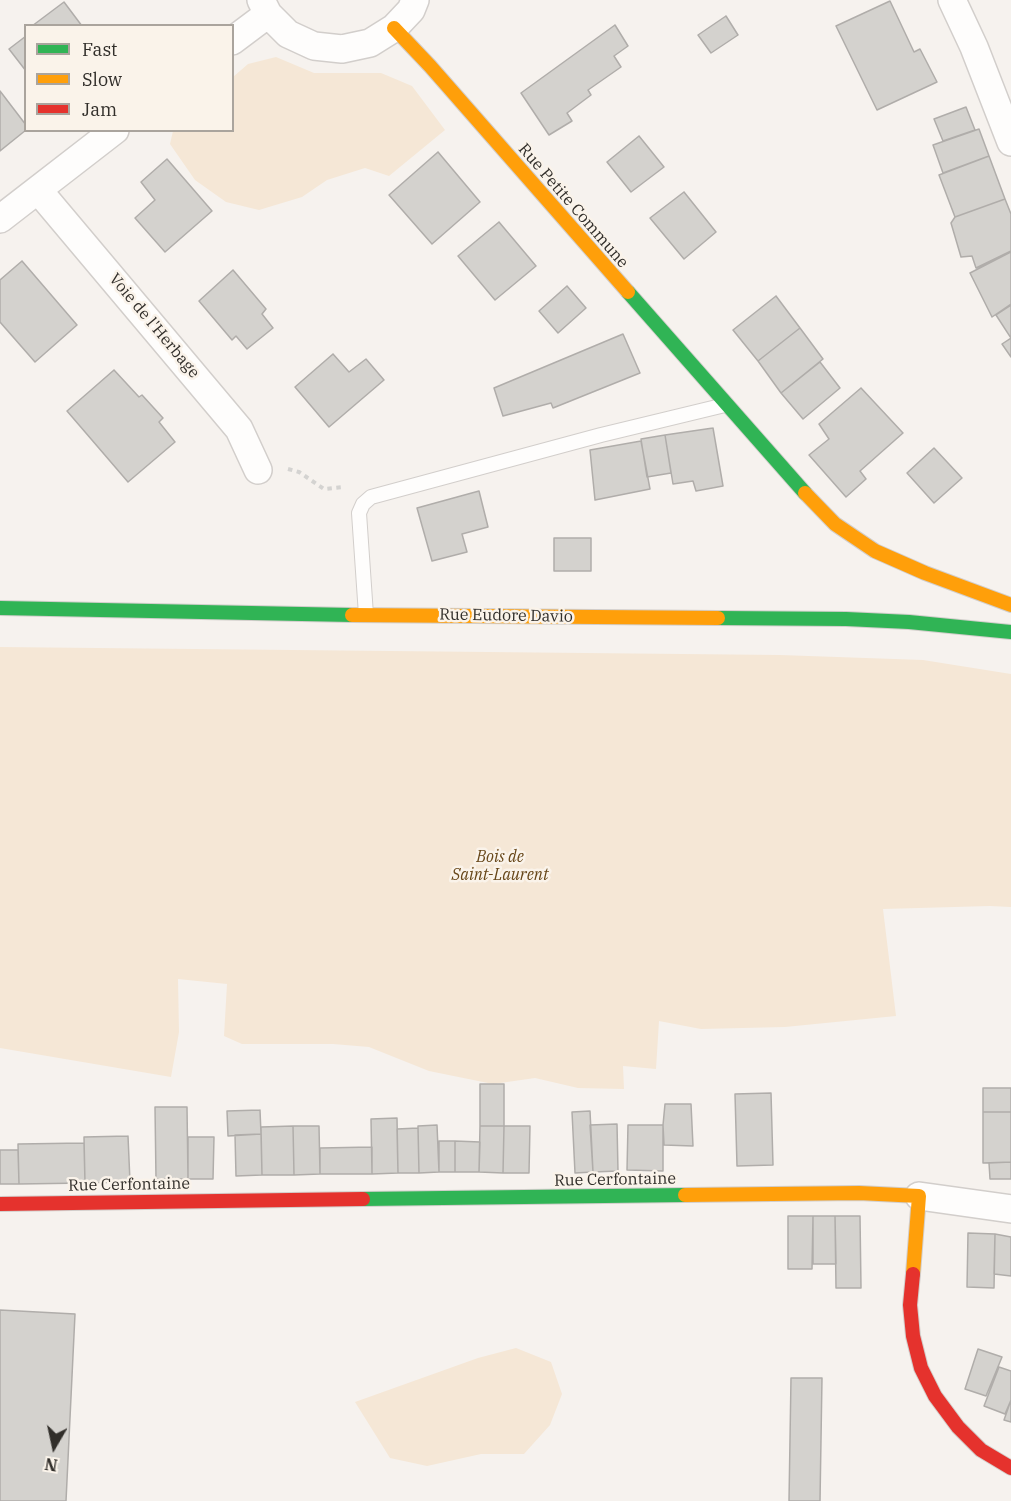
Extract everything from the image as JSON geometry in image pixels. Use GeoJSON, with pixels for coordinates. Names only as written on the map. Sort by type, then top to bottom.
{"type":"FeatureCollection","features":[{"type":"Feature","properties":{"kind":"street"},"geometry":{"type":"LineString","coordinates":[[234,39],[264,7],[288,34],[314,46],[342,49],[370,43],[394,28],[411,10],[415,0]]}},
{"type":"Feature","properties":{"kind":"street"},"geometry":{"type":"LineString","coordinates":[[952,0],[974,47],[1011,142]]}},
{"type":"Feature","properties":{"kind":"street","name":"Rue Petite Commune"},"geometry":{"type":"LineString","coordinates":[[394,28],[430,66],[619,284],[835,524],[875,550],[925,573],[1011,605]]}},
{"type":"Feature","properties":{"kind":"street"},"geometry":{"type":"LineString","coordinates":[[0,219],[112,132]]}},
{"type":"Feature","properties":{"kind":"street","name":"Voie de l'Herbage"},"geometry":{"type":"LineString","coordinates":[[38,190],[239,429],[258,470]]}},
{"type":"Feature","properties":{"kind":"street","name":"Rue Eudore Davio"},"geometry":{"type":"LineString","coordinates":[[0,608],[366,615],[846,620],[909,622],[1011,632]]}},
{"type":"Feature","properties":{"kind":"street","name":"Rue Cerfontaine"},"geometry":{"type":"LineString","coordinates":[[0,1204],[859,1193],[920,1196]]}},
{"type":"Feature","properties":{"kind":"street"},"geometry":{"type":"LineString","coordinates":[[1011,1209],[920,1196],[910,1305],[913,1336],[921,1368],[935,1396],[958,1427],[981,1450],[1011,1468]]}},
{"type":"Feature","properties":{"kind":"lane"},"geometry":{"type":"LineString","coordinates":[[366,615],[359,513],[363,504],[371,497],[728,404]]}},
{"type":"Feature","properties":{"kind":"path"},"geometry":{"type":"LineString","coordinates":[[311,479],[324,489],[354,486],[363,504]]}},
{"type":"Feature","properties":{"kind":"green space"},"geometry":{"type":"Polygon","coordinates":[[[276,57],[314,73],[381,73],[412,86],[445,130],[389,176],[365,168],[327,180],[302,197],[259,210],[226,202],[195,180],[170,144],[173,132],[234,132],[234,76],[248,64],[276,57]]]}},
{"type":"Feature","properties":{"kind":"green space","name":"Bois de Saint-Laurent"},"geometry":{"type":"Polygon","coordinates":[[[0,647],[780,655],[923,660],[1011,674],[1011,907],[883,909],[896,1016],[785,1027],[701,1029],[659,1021],[656,1069],[623,1066],[624,1089],[578,1088],[535,1078],[493,1084],[429,1071],[369,1047],[333,1044],[242,1044],[224,1036],[227,984],[178,979],[179,1032],[171,1077],[0,1048],[0,647]]]}},
{"type":"Feature","properties":{"kind":"green space"},"geometry":{"type":"Polygon","coordinates":[[[516,1348],[551,1362],[562,1394],[550,1425],[524,1454],[481,1454],[427,1466],[390,1458],[355,1402],[478,1358],[516,1348]]]}},
{"type":"Feature","properties":{"kind":"building"},"geometry":{"type":"Polygon","coordinates":[[[890,1],[914,52],[920,49],[937,82],[877,110],[836,26],[890,1]]]}},
{"type":"Feature","properties":{"kind":"building"},"geometry":{"type":"Polygon","coordinates":[[[64,2],[80,24],[35,24],[64,2]]]}},
{"type":"Feature","properties":{"kind":"building"},"geometry":{"type":"Polygon","coordinates":[[[726,16],[738,35],[711,53],[698,35],[726,16]]]}},
{"type":"Feature","properties":{"kind":"building"},"geometry":{"type":"Polygon","coordinates":[[[615,25],[628,46],[614,56],[621,67],[588,90],[591,95],[567,113],[572,121],[549,135],[521,93],[615,25]]]}},
{"type":"Feature","properties":{"kind":"building"},"geometry":{"type":"Polygon","coordinates":[[[24,38],[24,68],[9,49],[24,38]]]}},
{"type":"Feature","properties":{"kind":"building"},"geometry":{"type":"Polygon","coordinates":[[[0,91],[24,122],[24,132],[0,151],[0,91]]]}},
{"type":"Feature","properties":{"kind":"building"},"geometry":{"type":"Polygon","coordinates":[[[966,107],[975,130],[943,141],[934,119],[966,107]]]}},
{"type":"Feature","properties":{"kind":"building"},"geometry":{"type":"Polygon","coordinates":[[[979,129],[989,156],[943,173],[933,145],[979,129]]]}},
{"type":"Feature","properties":{"kind":"building"},"geometry":{"type":"Polygon","coordinates":[[[639,136],[664,167],[631,192],[607,162],[639,136]]]}},
{"type":"Feature","properties":{"kind":"building"},"geometry":{"type":"Polygon","coordinates":[[[438,152],[480,202],[432,244],[389,195],[438,152]]]}},
{"type":"Feature","properties":{"kind":"building"},"geometry":{"type":"Polygon","coordinates":[[[989,156],[1005,199],[955,217],[939,175],[989,156]]]}},
{"type":"Feature","properties":{"kind":"building"},"geometry":{"type":"Polygon","coordinates":[[[167,159],[212,211],[165,252],[135,218],[155,200],[141,182],[167,159]]]}},
{"type":"Feature","properties":{"kind":"building"},"geometry":{"type":"Polygon","coordinates":[[[684,192],[716,232],[684,259],[650,218],[684,192]]]}},
{"type":"Feature","properties":{"kind":"building"},"geometry":{"type":"Polygon","coordinates":[[[1005,199],[1011,214],[1011,251],[976,268],[972,256],[961,257],[951,223],[955,217],[1005,199]]]}},
{"type":"Feature","properties":{"kind":"building"},"geometry":{"type":"Polygon","coordinates":[[[499,222],[536,266],[495,300],[458,256],[499,222]]]}},
{"type":"Feature","properties":{"kind":"building"},"geometry":{"type":"Polygon","coordinates":[[[1011,252],[1011,304],[992,317],[970,273],[1011,252]]]}},
{"type":"Feature","properties":{"kind":"building"},"geometry":{"type":"Polygon","coordinates":[[[22,261],[77,325],[35,362],[0,322],[0,280],[22,261]]]}},
{"type":"Feature","properties":{"kind":"building"},"geometry":{"type":"Polygon","coordinates":[[[233,270],[266,309],[262,314],[273,328],[247,349],[236,336],[232,340],[199,301],[233,270]]]}},
{"type":"Feature","properties":{"kind":"building"},"geometry":{"type":"Polygon","coordinates":[[[567,286],[586,308],[558,333],[539,311],[567,286]]]}},
{"type":"Feature","properties":{"kind":"building"},"geometry":{"type":"Polygon","coordinates":[[[776,296],[800,328],[758,361],[733,330],[776,296]]]}},
{"type":"Feature","properties":{"kind":"building"},"geometry":{"type":"Polygon","coordinates":[[[1011,305],[1011,338],[996,315],[1011,305]]]}},
{"type":"Feature","properties":{"kind":"building"},"geometry":{"type":"Polygon","coordinates":[[[800,328],[823,359],[781,393],[758,361],[800,328]]]}},
{"type":"Feature","properties":{"kind":"building"},"geometry":{"type":"Polygon","coordinates":[[[623,334],[640,373],[553,408],[551,403],[503,416],[494,388],[623,334]]]}},
{"type":"Feature","properties":{"kind":"building"},"geometry":{"type":"Polygon","coordinates":[[[1011,338],[1011,357],[1002,344],[1011,338]]]}},
{"type":"Feature","properties":{"kind":"building"},"geometry":{"type":"Polygon","coordinates":[[[333,354],[349,372],[366,359],[384,380],[329,427],[295,387],[333,354]]]}},
{"type":"Feature","properties":{"kind":"building"},"geometry":{"type":"Polygon","coordinates":[[[820,362],[840,388],[803,419],[781,393],[820,362]]]}},
{"type":"Feature","properties":{"kind":"building"},"geometry":{"type":"Polygon","coordinates":[[[114,370],[163,418],[159,422],[175,442],[128,482],[67,411],[114,370]]]}},
{"type":"Feature","properties":{"kind":"building"},"geometry":{"type":"Polygon","coordinates":[[[861,388],[903,433],[860,471],[866,479],[846,497],[809,455],[829,439],[819,424],[861,388]]]}},
{"type":"Feature","properties":{"kind":"building"},"geometry":{"type":"Polygon","coordinates":[[[713,428],[723,486],[696,491],[693,481],[673,484],[665,435],[713,428]]]}},
{"type":"Feature","properties":{"kind":"building"},"geometry":{"type":"Polygon","coordinates":[[[665,435],[671,473],[647,477],[641,439],[665,435]]]}},
{"type":"Feature","properties":{"kind":"building"},"geometry":{"type":"Polygon","coordinates":[[[641,441],[650,489],[595,500],[590,450],[641,441]]]}},
{"type":"Feature","properties":{"kind":"building"},"geometry":{"type":"Polygon","coordinates":[[[934,448],[962,478],[934,503],[907,473],[934,448]]]}},
{"type":"Feature","properties":{"kind":"building"},"geometry":{"type":"Polygon","coordinates":[[[479,491],[488,527],[462,534],[467,552],[432,561],[417,508],[479,491]]]}},
{"type":"Feature","properties":{"kind":"building"},"geometry":{"type":"Polygon","coordinates":[[[554,538],[591,538],[591,571],[554,571],[554,538]]]}},
{"type":"Feature","properties":{"kind":"building"},"geometry":{"type":"Polygon","coordinates":[[[480,1084],[504,1084],[504,1126],[480,1126],[480,1084]]]}},
{"type":"Feature","properties":{"kind":"building"},"geometry":{"type":"Polygon","coordinates":[[[983,1088],[1011,1088],[1011,1112],[983,1112],[983,1088]]]}},
{"type":"Feature","properties":{"kind":"building"},"geometry":{"type":"Polygon","coordinates":[[[771,1093],[773,1165],[737,1166],[735,1094],[771,1093]]]}},
{"type":"Feature","properties":{"kind":"building"},"geometry":{"type":"Polygon","coordinates":[[[665,1104],[691,1104],[693,1146],[664,1145],[665,1104]]]}},
{"type":"Feature","properties":{"kind":"building"},"geometry":{"type":"Polygon","coordinates":[[[155,1107],[187,1107],[188,1179],[156,1179],[155,1107]]]}},
{"type":"Feature","properties":{"kind":"building"},"geometry":{"type":"Polygon","coordinates":[[[260,1110],[261,1134],[228,1136],[227,1111],[260,1110]]]}},
{"type":"Feature","properties":{"kind":"building"},"geometry":{"type":"Polygon","coordinates":[[[590,1111],[593,1172],[575,1173],[572,1112],[590,1111]]]}},
{"type":"Feature","properties":{"kind":"building"},"geometry":{"type":"Polygon","coordinates":[[[983,1112],[1011,1112],[1011,1162],[983,1163],[983,1112]]]}},
{"type":"Feature","properties":{"kind":"building"},"geometry":{"type":"Polygon","coordinates":[[[397,1118],[398,1173],[372,1174],[371,1119],[397,1118]]]}},
{"type":"Feature","properties":{"kind":"building"},"geometry":{"type":"Polygon","coordinates":[[[617,1124],[618,1171],[593,1172],[590,1125],[617,1124]]]}},
{"type":"Feature","properties":{"kind":"building"},"geometry":{"type":"Polygon","coordinates":[[[437,1125],[439,1172],[419,1173],[418,1126],[437,1125]]]}},
{"type":"Feature","properties":{"kind":"building"},"geometry":{"type":"Polygon","coordinates":[[[628,1125],[663,1125],[663,1171],[627,1170],[628,1125]]]}},
{"type":"Feature","properties":{"kind":"building"},"geometry":{"type":"Polygon","coordinates":[[[293,1126],[294,1175],[262,1175],[261,1127],[293,1126]]]}},
{"type":"Feature","properties":{"kind":"building"},"geometry":{"type":"Polygon","coordinates":[[[293,1126],[319,1126],[320,1174],[294,1175],[293,1126]]]}},
{"type":"Feature","properties":{"kind":"building"},"geometry":{"type":"Polygon","coordinates":[[[480,1126],[504,1126],[503,1173],[479,1172],[480,1126]]]}},
{"type":"Feature","properties":{"kind":"building"},"geometry":{"type":"Polygon","coordinates":[[[504,1126],[530,1126],[529,1173],[503,1173],[504,1126]]]}},
{"type":"Feature","properties":{"kind":"building"},"geometry":{"type":"Polygon","coordinates":[[[418,1128],[419,1173],[398,1173],[397,1129],[418,1128]]]}},
{"type":"Feature","properties":{"kind":"building"},"geometry":{"type":"Polygon","coordinates":[[[261,1134],[262,1175],[236,1176],[235,1135],[261,1134]]]}},
{"type":"Feature","properties":{"kind":"building"},"geometry":{"type":"Polygon","coordinates":[[[128,1136],[130,1182],[85,1183],[84,1137],[128,1136]]]}},
{"type":"Feature","properties":{"kind":"building"},"geometry":{"type":"Polygon","coordinates":[[[188,1137],[214,1137],[213,1179],[188,1179],[188,1137]]]}},
{"type":"Feature","properties":{"kind":"building"},"geometry":{"type":"Polygon","coordinates":[[[439,1141],[455,1141],[455,1172],[439,1172],[439,1141]]]}},
{"type":"Feature","properties":{"kind":"building"},"geometry":{"type":"Polygon","coordinates":[[[455,1141],[480,1142],[479,1172],[455,1172],[455,1141]]]}},
{"type":"Feature","properties":{"kind":"building"},"geometry":{"type":"Polygon","coordinates":[[[84,1143],[85,1183],[19,1184],[18,1144],[84,1143]]]}},
{"type":"Feature","properties":{"kind":"building"},"geometry":{"type":"Polygon","coordinates":[[[372,1147],[372,1174],[320,1174],[320,1148],[372,1147]]]}},
{"type":"Feature","properties":{"kind":"building"},"geometry":{"type":"Polygon","coordinates":[[[0,1150],[18,1150],[19,1184],[0,1184],[0,1150]]]}},
{"type":"Feature","properties":{"kind":"building"},"geometry":{"type":"Polygon","coordinates":[[[1011,1162],[1011,1179],[990,1179],[989,1163],[1011,1162]]]}},
{"type":"Feature","properties":{"kind":"building"},"geometry":{"type":"Polygon","coordinates":[[[788,1216],[813,1216],[812,1269],[788,1269],[788,1216]]]}},
{"type":"Feature","properties":{"kind":"building"},"geometry":{"type":"Polygon","coordinates":[[[813,1216],[835,1216],[836,1264],[813,1264],[813,1216]]]}},
{"type":"Feature","properties":{"kind":"building"},"geometry":{"type":"Polygon","coordinates":[[[835,1216],[860,1216],[861,1288],[836,1288],[835,1216]]]}},
{"type":"Feature","properties":{"kind":"building"},"geometry":{"type":"Polygon","coordinates":[[[968,1233],[995,1234],[994,1288],[967,1287],[968,1233]]]}},
{"type":"Feature","properties":{"kind":"building"},"geometry":{"type":"Polygon","coordinates":[[[995,1234],[1011,1237],[1011,1276],[994,1274],[995,1234]]]}},
{"type":"Feature","properties":{"kind":"building"},"geometry":{"type":"Polygon","coordinates":[[[0,1310],[75,1314],[66,1501],[0,1501],[0,1310]]]}},
{"type":"Feature","properties":{"kind":"building"},"geometry":{"type":"Polygon","coordinates":[[[978,1349],[1002,1357],[986,1396],[965,1389],[978,1349]]]}},
{"type":"Feature","properties":{"kind":"building"},"geometry":{"type":"Polygon","coordinates":[[[999,1367],[1011,1371],[1011,1400],[1005,1414],[984,1406],[999,1367]]]}},
{"type":"Feature","properties":{"kind":"building"},"geometry":{"type":"Polygon","coordinates":[[[791,1378],[822,1378],[820,1501],[789,1501],[791,1378]]]}},
{"type":"Feature","properties":{"kind":"building"},"geometry":{"type":"Polygon","coordinates":[[[1011,1400],[1011,1422],[1004,1420],[1011,1400]]]}},
{"type":"Feature","properties":{"kind":"traffic: fast"},"geometry":{"type":"LineString","coordinates":[[628,292],[805,493]]}},
{"type":"Feature","properties":{"kind":"traffic: fast"},"geometry":{"type":"LineString","coordinates":[[0,608],[352,615]]}},
{"type":"Feature","properties":{"kind":"traffic: fast"},"geometry":{"type":"LineString","coordinates":[[718,618],[909,622],[1011,632]]}},
{"type":"Feature","properties":{"kind":"traffic: fast"},"geometry":{"type":"LineString","coordinates":[[363,1199],[685,1195]]}},
{"type":"Feature","properties":{"kind":"traffic: slow"},"geometry":{"type":"LineString","coordinates":[[394,28],[628,292]]}},
{"type":"Feature","properties":{"kind":"traffic: slow"},"geometry":{"type":"LineString","coordinates":[[805,493],[835,524],[875,551],[925,573],[1011,605]]}},
{"type":"Feature","properties":{"kind":"traffic: slow"},"geometry":{"type":"LineString","coordinates":[[352,615],[718,618]]}},
{"type":"Feature","properties":{"kind":"traffic: slow"},"geometry":{"type":"LineString","coordinates":[[685,1195],[859,1193],[919,1196],[913,1274]]}},
{"type":"Feature","properties":{"kind":"traffic: jam"},"geometry":{"type":"LineString","coordinates":[[0,1204],[363,1199]]}},
{"type":"Feature","properties":{"kind":"traffic: jam"},"geometry":{"type":"LineString","coordinates":[[913,1274],[910,1305],[913,1336],[921,1368],[935,1396],[958,1427],[981,1450],[1011,1468]]}}]}
